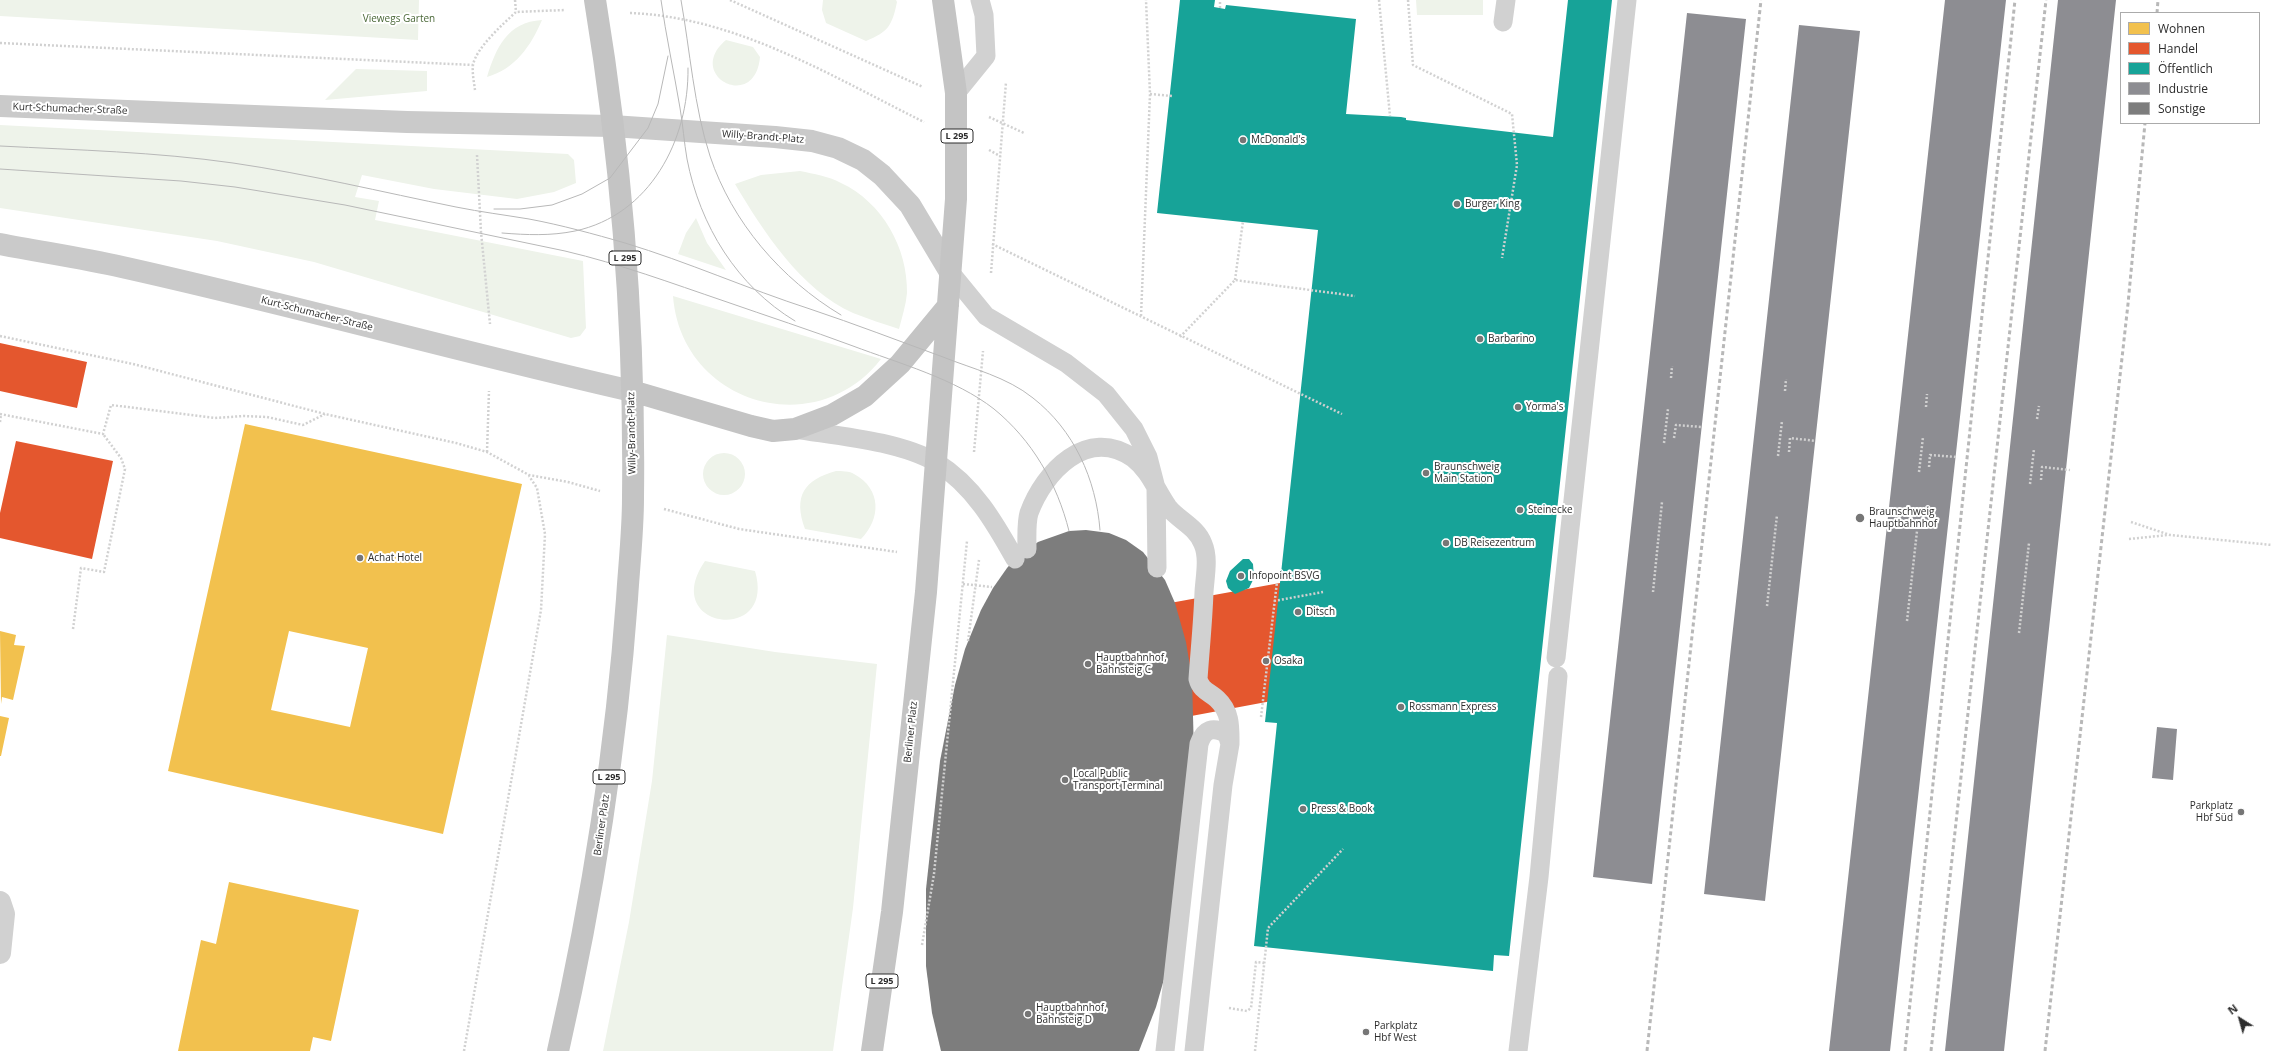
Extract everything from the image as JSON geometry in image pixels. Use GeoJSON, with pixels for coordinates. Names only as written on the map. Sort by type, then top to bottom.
{"type":"FeatureCollection","features":[{"type":"Feature","properties":{"kind":"main road","name":"Willy-Brandt-Platz"},"geometry":{"type":"LineString","coordinates":[[594,0],[622,210],[632,391],[633,500]]}},
{"type":"Feature","properties":{"kind":"main road","name":"L 295"},"geometry":{"type":"LineString","coordinates":[[936,463],[956,192],[956,93],[943,0]]}},
{"type":"Feature","properties":{"kind":"main road","name":"Kurt-Schumacher-Straße"},"geometry":{"type":"LineString","coordinates":[[0,106],[407,122],[476,122]]}},
{"type":"Feature","properties":{"kind":"main road","name":"Willy-Brandt-Platz"},"geometry":{"type":"LineString","coordinates":[[476,122],[612,126],[775,137],[812,141],[838,148],[863,160],[882,174],[910,205],[950,272]]}},
{"type":"Feature","properties":{"kind":"main road","name":"Kurt-Schumacher-Straße"},"geometry":{"type":"LineString","coordinates":[[0,244],[120,267],[257,299],[454,350],[632,391]]}},
{"type":"Feature","properties":{"kind":"main road"},"geometry":{"type":"LineString","coordinates":[[632,391],[751,426],[773,431],[795,429],[832,415],[865,396],[900,364],[948,306]]}},
{"type":"Feature","properties":{"kind":"main road","name":"Berliner Platz"},"geometry":{"type":"LineString","coordinates":[[872,1051],[892,912],[929,555],[936,463]]}},
{"type":"Feature","properties":{"kind":"main road","name":"Berliner Platz"},"geometry":{"type":"LineString","coordinates":[[558,1051],[595,873],[610,768],[623,655],[633,500]]}},
{"type":"Feature","properties":{"kind":"street"},"geometry":{"type":"LineString","coordinates":[[0,902],[4,914],[0,953]]}},
{"type":"Feature","properties":{"kind":"lane"},"geometry":{"type":"LineString","coordinates":[[956,93],[986,56],[984,15],[980,0]]}},
{"type":"Feature","properties":{"kind":"lane"},"geometry":{"type":"LineString","coordinates":[[1503,22],[1506,0]]}},
{"type":"Feature","properties":{"kind":"lane"},"geometry":{"type":"LineString","coordinates":[[1518,1051],[1539,877],[1557,667],[1627,0]]}},
{"type":"Feature","properties":{"kind":"lane"},"geometry":{"type":"LineString","coordinates":[[950,272],[986,316],[1066,363],[1106,394],[1134,429],[1148,457],[1156,488],[1158,568]]}},
{"type":"Feature","properties":{"kind":"lane"},"geometry":{"type":"LineString","coordinates":[[795,429],[868,441],[916,453],[936,463],[971,492],[1004,538],[1021,554],[1029,514],[1036,497],[1055,468],[1079,453],[1104,449],[1114,450],[1132,458],[1146,470],[1168,507],[1195,531],[1204,544],[1206,569],[1198,679],[1200,686],[1217,699],[1226,709],[1230,721],[1230,744],[1223,785],[1194,1051]]}},
{"type":"Feature","properties":{"kind":"lane"},"geometry":{"type":"LineString","coordinates":[[1165,1051],[1199,744],[1202,735],[1209,729],[1219,730],[1227,734],[1230,744]]}},
{"type":"Feature","properties":{"kind":"path"},"geometry":{"type":"LineString","coordinates":[[515,0],[516,12]]}},
{"type":"Feature","properties":{"kind":"path"},"geometry":{"type":"LineString","coordinates":[[730,0],[926,89]]}},
{"type":"Feature","properties":{"kind":"path"},"geometry":{"type":"LineString","coordinates":[[1141,316],[1150,94],[1146,0]]}},
{"type":"Feature","properties":{"kind":"path"},"geometry":{"type":"LineString","coordinates":[[1220,0],[1220,8]]}},
{"type":"Feature","properties":{"kind":"path"},"geometry":{"type":"LineString","coordinates":[[1379,0],[1390,116]]}},
{"type":"Feature","properties":{"kind":"path"},"geometry":{"type":"LineString","coordinates":[[1408,0],[1413,65],[1512,114],[1518,165],[1502,258]]}},
{"type":"Feature","properties":{"kind":"path"},"geometry":{"type":"LineString","coordinates":[[474,85],[473,65],[481,50],[500,26],[516,12],[545,10]]}},
{"type":"Feature","properties":{"kind":"path"},"geometry":{"type":"LineString","coordinates":[[640,13],[684,18],[745,36],[931,126]]}},
{"type":"Feature","properties":{"kind":"path"},"geometry":{"type":"LineString","coordinates":[[0,43],[473,65]]}},
{"type":"Feature","properties":{"kind":"path"},"geometry":{"type":"LineString","coordinates":[[971,492],[1006,80]]}},
{"type":"Feature","properties":{"kind":"path"},"geometry":{"type":"LineString","coordinates":[[1150,94],[1172,96]]}},
{"type":"Feature","properties":{"kind":"path"},"geometry":{"type":"LineString","coordinates":[[984,115],[1024,133]]}},
{"type":"Feature","properties":{"kind":"path"},"geometry":{"type":"LineString","coordinates":[[477,153],[481,232],[490,318]]}},
{"type":"Feature","properties":{"kind":"path"},"geometry":{"type":"LineString","coordinates":[[1180,337],[1235,280],[1243,221]]}},
{"type":"Feature","properties":{"kind":"path"},"geometry":{"type":"LineString","coordinates":[[992,244],[1141,316],[1180,337],[1342,414]]}},
{"type":"Feature","properties":{"kind":"path"},"geometry":{"type":"LineString","coordinates":[[1235,280],[1355,296]]}},
{"type":"Feature","properties":{"kind":"path"},"geometry":{"type":"LineString","coordinates":[[0,336],[133,364],[326,414],[488,452],[529,475],[568,482]]}},
{"type":"Feature","properties":{"kind":"path"},"geometry":{"type":"LineString","coordinates":[[1671,378],[1672,366]]}},
{"type":"Feature","properties":{"kind":"path"},"geometry":{"type":"LineString","coordinates":[[1785,391],[1786,379]]}},
{"type":"Feature","properties":{"kind":"path"},"geometry":{"type":"LineString","coordinates":[[1926,406],[1927,394]]}},
{"type":"Feature","properties":{"kind":"path"},"geometry":{"type":"LineString","coordinates":[[103,434],[111,405],[215,418],[244,416],[267,417],[303,425],[326,414]]}},
{"type":"Feature","properties":{"kind":"path"},"geometry":{"type":"LineString","coordinates":[[2037,419],[2039,406]]}},
{"type":"Feature","properties":{"kind":"path"},"geometry":{"type":"LineString","coordinates":[[1664,443],[1668,409]]}},
{"type":"Feature","properties":{"kind":"path"},"geometry":{"type":"LineString","coordinates":[[488,410],[488,452]]}},
{"type":"Feature","properties":{"kind":"path"},"geometry":{"type":"LineString","coordinates":[[0,422],[1,414],[103,434],[121,458],[125,469],[104,572],[81,568],[73,629]]}},
{"type":"Feature","properties":{"kind":"path"},"geometry":{"type":"LineString","coordinates":[[1778,456],[1782,421]]}},
{"type":"Feature","properties":{"kind":"path"},"geometry":{"type":"LineString","coordinates":[[1674,438],[1676,425],[1702,427]]}},
{"type":"Feature","properties":{"kind":"path"},"geometry":{"type":"LineString","coordinates":[[1919,472],[1922,437]]}},
{"type":"Feature","properties":{"kind":"path"},"geometry":{"type":"LineString","coordinates":[[1789,452],[1790,438],[1816,441]]}},
{"type":"Feature","properties":{"kind":"path"},"geometry":{"type":"LineString","coordinates":[[2030,484],[2034,449]]}},
{"type":"Feature","properties":{"kind":"path"},"geometry":{"type":"LineString","coordinates":[[1929,467],[1930,454],[1957,457]]}},
{"type":"Feature","properties":{"kind":"path"},"geometry":{"type":"LineString","coordinates":[[2041,480],[2042,467],[2070,470]]}},
{"type":"Feature","properties":{"kind":"path"},"geometry":{"type":"LineString","coordinates":[[464,1051],[541,610],[546,534],[537,488],[529,475]]}},
{"type":"Feature","properties":{"kind":"path"},"geometry":{"type":"LineString","coordinates":[[1653,592],[1662,502]]}},
{"type":"Feature","properties":{"kind":"path"},"geometry":{"type":"LineString","coordinates":[[672,511],[739,529],[890,551]]}},
{"type":"Feature","properties":{"kind":"path"},"geometry":{"type":"LineString","coordinates":[[1767,606],[1777,516]]}},
{"type":"Feature","properties":{"kind":"path"},"geometry":{"type":"LineString","coordinates":[[2131,522],[2170,535]]}},
{"type":"Feature","properties":{"kind":"path"},"geometry":{"type":"LineString","coordinates":[[1907,621],[1917,531]]}},
{"type":"Feature","properties":{"kind":"path"},"geometry":{"type":"LineString","coordinates":[[2129,539],[2170,535],[2272,545]]}},
{"type":"Feature","properties":{"kind":"path"},"geometry":{"type":"LineString","coordinates":[[2019,633],[2029,543]]}},
{"type":"Feature","properties":{"kind":"path"},"geometry":{"type":"LineString","coordinates":[[968,641],[979,555]]}},
{"type":"Feature","properties":{"kind":"path"},"geometry":{"type":"LineString","coordinates":[[921,951],[934,874],[965,558]]}},
{"type":"Feature","properties":{"kind":"path"},"geometry":{"type":"LineString","coordinates":[[958,583],[992,587]]}},
{"type":"Feature","properties":{"kind":"path"},"geometry":{"type":"LineString","coordinates":[[1274,601],[1323,592]]}},
{"type":"Feature","properties":{"kind":"path"},"geometry":{"type":"LineString","coordinates":[[1255,1051],[1268,928],[1343,849]]}},
{"type":"Feature","properties":{"kind":"path"},"geometry":{"type":"LineString","coordinates":[[1230,1008],[1248,1011],[1251,1008],[1256,962],[1264,963]]}},
{"type":"Feature","properties":{"kind":"green space","name":"Viewegs Garten"},"geometry":{"type":"Polygon","coordinates":[[[0,0],[419,0],[418,40],[0,16],[0,0]]]}},
{"type":"Feature","properties":{"kind":"green space"},"geometry":{"type":"Polygon","coordinates":[[[823,0],[896,0],[897,2],[891,23],[888,27],[873,38],[866,41],[826,23],[822,10],[823,0]]]}},
{"type":"Feature","properties":{"kind":"green space"},"geometry":{"type":"Polygon","coordinates":[[[1416,0],[1483,0],[1483,15],[1417,15],[1416,0]]]}},
{"type":"Feature","properties":{"kind":"green space"},"geometry":{"type":"Polygon","coordinates":[[[542,20],[533,39],[521,55],[506,68],[487,77],[494,56],[505,38],[520,26],[530,22],[542,20]]]}},
{"type":"Feature","properties":{"kind":"green space"},"geometry":{"type":"Polygon","coordinates":[[[726,40],[753,47],[760,57],[755,74],[747,83],[736,85],[725,83],[717,76],[713,65],[715,53],[726,40]]]}},
{"type":"Feature","properties":{"kind":"green space"},"geometry":{"type":"Polygon","coordinates":[[[356,69],[427,71],[427,91],[325,100],[356,69]]]}},
{"type":"Feature","properties":{"kind":"green space"},"geometry":{"type":"Polygon","coordinates":[[[0,125],[568,154],[574,160],[576,183],[554,192],[517,199],[434,189],[362,175],[355,197],[379,201],[375,220],[583,261],[586,328],[580,336],[571,338],[314,262],[217,241],[0,208],[0,125]]]}},
{"type":"Feature","properties":{"kind":"green space"},"geometry":{"type":"Polygon","coordinates":[[[800,171],[831,179],[856,191],[869,202],[890,228],[903,260],[906,276],[907,293],[899,329],[853,313],[834,303],[817,290],[785,258],[758,221],[735,184],[761,175],[800,171]]]}},
{"type":"Feature","properties":{"kind":"green space"},"geometry":{"type":"Polygon","coordinates":[[[696,218],[707,243],[726,270],[678,254],[686,233],[696,218]]]}},
{"type":"Feature","properties":{"kind":"green space"},"geometry":{"type":"Polygon","coordinates":[[[673,296],[881,359],[853,385],[822,400],[788,405],[755,400],[725,385],[700,363],[682,333],[673,296]]]}},
{"type":"Feature","properties":{"kind":"green space"},"geometry":{"type":"Polygon","coordinates":[[[720,453],[728,453],[736,456],[742,462],[745,474],[742,486],[736,492],[728,495],[720,495],[712,492],[706,486],[703,478],[703,470],[706,462],[712,456],[720,453]]]}},
{"type":"Feature","properties":{"kind":"green space"},"geometry":{"type":"Polygon","coordinates":[[[836,471],[854,474],[863,480],[870,488],[874,496],[876,505],[875,514],[868,531],[861,539],[805,529],[800,507],[804,491],[816,479],[836,471]]]}},
{"type":"Feature","properties":{"kind":"green space"},"geometry":{"type":"Polygon","coordinates":[[[705,561],[755,571],[757,595],[750,610],[736,618],[721,619],[706,614],[696,602],[695,584],[705,561]]]}},
{"type":"Feature","properties":{"kind":"green space"},"geometry":{"type":"Polygon","coordinates":[[[667,635],[775,652],[877,664],[853,908],[833,1051],[603,1051],[629,922],[652,781],[667,635]]]}},
{"type":"Feature","properties":{"kind":"building: Wohnen","name":"Achat Hotel"},"geometry":{"type":"Polygon","coordinates":[[[245,424],[522,484],[443,834],[168,771],[245,424]],[[289,631],[271,710],[350,727],[368,648],[289,631]]]}},
{"type":"Feature","properties":{"kind":"building: Wohnen"},"geometry":{"type":"Polygon","coordinates":[[[0,631],[16,635],[14,645],[25,646],[13,700],[2,697],[1,704],[0,631]]]}},
{"type":"Feature","properties":{"kind":"building: Wohnen"},"geometry":{"type":"Polygon","coordinates":[[[0,716],[9,718],[1,756],[0,756],[0,716]]]}},
{"type":"Feature","properties":{"kind":"building: Wohnen"},"geometry":{"type":"Polygon","coordinates":[[[229,882],[359,910],[331,1041],[313,1037],[310,1051],[178,1051],[201,940],[216,944],[229,882]]]}},
{"type":"Feature","properties":{"kind":"building: Handel"},"geometry":{"type":"Polygon","coordinates":[[[0,343],[87,362],[77,408],[0,391],[0,343]]]}},
{"type":"Feature","properties":{"kind":"building: Handel"},"geometry":{"type":"Polygon","coordinates":[[[16,441],[113,461],[92,559],[0,538],[0,513],[16,441]]]}},
{"type":"Feature","properties":{"kind":"building: Handel"},"geometry":{"type":"Polygon","coordinates":[[[1291,581],[1277,700],[1186,717],[1170,603],[1291,581]]]}},
{"type":"Feature","properties":{"kind":"building: Öffentlich","name":"Braunschweig Main Station"},"geometry":{"type":"Polygon","coordinates":[[[1180,0],[1215,0],[1214,7],[1225,9],[1226,5],[1356,19],[1346,114],[1401,117],[1406,118],[1406,120],[1553,137],[1568,0],[1612,0],[1509,956],[1494,955],[1493,971],[1254,946],[1277,723],[1265,722],[1318,230],[1157,213],[1180,0]]]}},
{"type":"Feature","properties":{"kind":"building: Öffentlich"},"geometry":{"type":"Polygon","coordinates":[[[1657,455],[1683,457],[1678,504],[1652,501],[1657,455]]]}},
{"type":"Feature","properties":{"kind":"building: Öffentlich"},"geometry":{"type":"Polygon","coordinates":[[[1769,467],[1795,470],[1790,516],[1764,513],[1769,467]]]}},
{"type":"Feature","properties":{"kind":"building: Öffentlich"},"geometry":{"type":"Polygon","coordinates":[[[1909,483],[1935,486],[1930,532],[1904,529],[1909,483]]]}},
{"type":"Feature","properties":{"kind":"building: Öffentlich"},"geometry":{"type":"Polygon","coordinates":[[[2019,497],[2045,500],[2040,546],[2014,543],[2019,497]]]}},
{"type":"Feature","properties":{"kind":"building: Öffentlich"},"geometry":{"type":"Polygon","coordinates":[[[1243,559],[1249,559],[1253,564],[1254,578],[1249,588],[1235,594],[1228,588],[1226,581],[1230,571],[1243,559]]]}},
{"type":"Feature","properties":{"kind":"building: Industrie"},"geometry":{"type":"Polygon","coordinates":[[[1945,0],[2006,0],[1890,1051],[1829,1051],[1945,0]]]}},
{"type":"Feature","properties":{"kind":"building: Industrie"},"geometry":{"type":"Polygon","coordinates":[[[2058,0],[2116,0],[2004,1051],[1945,1051],[2058,0]]]}},
{"type":"Feature","properties":{"kind":"building: Industrie"},"geometry":{"type":"Polygon","coordinates":[[[1687,13],[1746,19],[1652,884],[1593,877],[1687,13]]]}},
{"type":"Feature","properties":{"kind":"building: Industrie"},"geometry":{"type":"Polygon","coordinates":[[[1799,25],[1860,31],[1765,901],[1704,894],[1799,25]]]}},
{"type":"Feature","properties":{"kind":"building: Industrie"},"geometry":{"type":"Polygon","coordinates":[[[2157,727],[2177,729],[2173,780],[2152,778],[2157,727]]]}},
{"type":"Feature","properties":{"kind":"building: Sonstige","name":"Local Public Transport Terminal"},"geometry":{"type":"Polygon","coordinates":[[[1086,530],[1109,533],[1126,540],[1143,552],[1165,580],[1175,603],[1186,642],[1192,678],[1194,754],[1169,962],[1156,1007],[1139,1051],[941,1051],[932,1013],[926,966],[926,889],[940,761],[955,685],[965,649],[981,610],[993,588],[1015,559],[1038,542],[1069,531],[1086,530]]]}},
{"type":"Feature","properties":{"kind":"tram line"},"geometry":{"type":"LineString","coordinates":[[661,0],[680,108],[687,159],[701,208],[724,252],[739,272],[755,290],[774,307],[795,321]]}},
{"type":"Feature","properties":{"kind":"tram line"},"geometry":{"type":"LineString","coordinates":[[681,0],[700,118],[710,156],[719,180],[731,204],[761,247],[779,266],[819,301],[841,315]]}},
{"type":"Feature","properties":{"kind":"tram line"},"geometry":{"type":"LineString","coordinates":[[494,209],[520,209],[552,205],[582,194],[610,178],[648,128],[658,104],[668,56]]}},
{"type":"Feature","properties":{"kind":"tram line"},"geometry":{"type":"LineString","coordinates":[[502,233],[539,235],[575,231],[601,222],[624,209],[644,191],[660,170],[672,147],[681,122],[687,95],[688,68]]}},
{"type":"Feature","properties":{"kind":"tram line"},"geometry":{"type":"LineString","coordinates":[[0,146],[146,154],[204,159],[261,167],[456,207],[553,224],[648,250],[978,370],[1012,384],[1033,398],[1047,411],[1071,440],[1088,474],[1094,492],[1100,530]]}},
{"type":"Feature","properties":{"kind":"tram line"},"geometry":{"type":"LineString","coordinates":[[0,169],[181,181],[235,187],[345,205],[565,251],[606,262],[665,281],[907,365],[945,380],[979,398],[1008,421],[1031,449],[1050,479],[1058,496],[1069,531]]}},
{"type":"Feature","properties":{"kind":"railway"},"geometry":{"type":"LineString","coordinates":[[1647,1051],[1761,0]]}},
{"type":"Feature","properties":{"kind":"railway"},"geometry":{"type":"LineString","coordinates":[[1905,1051],[2015,0]]}},
{"type":"Feature","properties":{"kind":"railway"},"geometry":{"type":"LineString","coordinates":[[1931,1051],[2046,0]]}},
{"type":"Feature","properties":{"kind":"railway"},"geometry":{"type":"LineString","coordinates":[[2157,12],[2158,0]]}},
{"type":"Feature","properties":{"kind":"railway"},"geometry":{"type":"LineString","coordinates":[[2045,1051],[2128,304],[2145,124]]}},
{"type":"Feature","properties":{"kind":"place","name":"McDonald's"},"geometry":{"type":"Point","coordinates":[1243,140]}},
{"type":"Feature","properties":{"kind":"place","name":"Burger King"},"geometry":{"type":"Point","coordinates":[1457,204]}},
{"type":"Feature","properties":{"kind":"place","name":"Barbarino"},"geometry":{"type":"Point","coordinates":[1480,339]}},
{"type":"Feature","properties":{"kind":"place","name":"Yorma's"},"geometry":{"type":"Point","coordinates":[1518,407]}},
{"type":"Feature","properties":{"kind":"place","name":"Braunschweig Main Station"},"geometry":{"type":"Point","coordinates":[1426,473]}},
{"type":"Feature","properties":{"kind":"place","name":"Steinecke"},"geometry":{"type":"Point","coordinates":[1520,510]}},
{"type":"Feature","properties":{"kind":"place","name":"Braunschweig Hauptbahnhof"},"geometry":{"type":"Point","coordinates":[1860,518]}},
{"type":"Feature","properties":{"kind":"place","name":"DB Reisezentrum"},"geometry":{"type":"Point","coordinates":[1446,543]}},
{"type":"Feature","properties":{"kind":"place","name":"Achat Hotel"},"geometry":{"type":"Point","coordinates":[360,558]}},
{"type":"Feature","properties":{"kind":"place","name":"Infopoint BSVG"},"geometry":{"type":"Point","coordinates":[1241,576]}},
{"type":"Feature","properties":{"kind":"place","name":"Ditsch"},"geometry":{"type":"Point","coordinates":[1298,612]}},
{"type":"Feature","properties":{"kind":"place","name":"Osaka"},"geometry":{"type":"Point","coordinates":[1266,661]}},
{"type":"Feature","properties":{"kind":"place","name":"Hauptbahnhof, Bahnsteig C"},"geometry":{"type":"Point","coordinates":[1088,664]}},
{"type":"Feature","properties":{"kind":"place","name":"Rossmann Express"},"geometry":{"type":"Point","coordinates":[1401,707]}},
{"type":"Feature","properties":{"kind":"place","name":"Local Public Transport Terminal"},"geometry":{"type":"Point","coordinates":[1065,780]}},
{"type":"Feature","properties":{"kind":"place","name":"Press & Book"},"geometry":{"type":"Point","coordinates":[1303,809]}},
{"type":"Feature","properties":{"kind":"place","name":"Parkplatz Hbf Süd"},"geometry":{"type":"Point","coordinates":[2241,812]}},
{"type":"Feature","properties":{"kind":"place","name":"Hauptbahnhof, Bahnsteig D"},"geometry":{"type":"Point","coordinates":[1028,1014]}},
{"type":"Feature","properties":{"kind":"place","name":"Parkplatz Hbf West"},"geometry":{"type":"Point","coordinates":[1366,1032]}}]}
